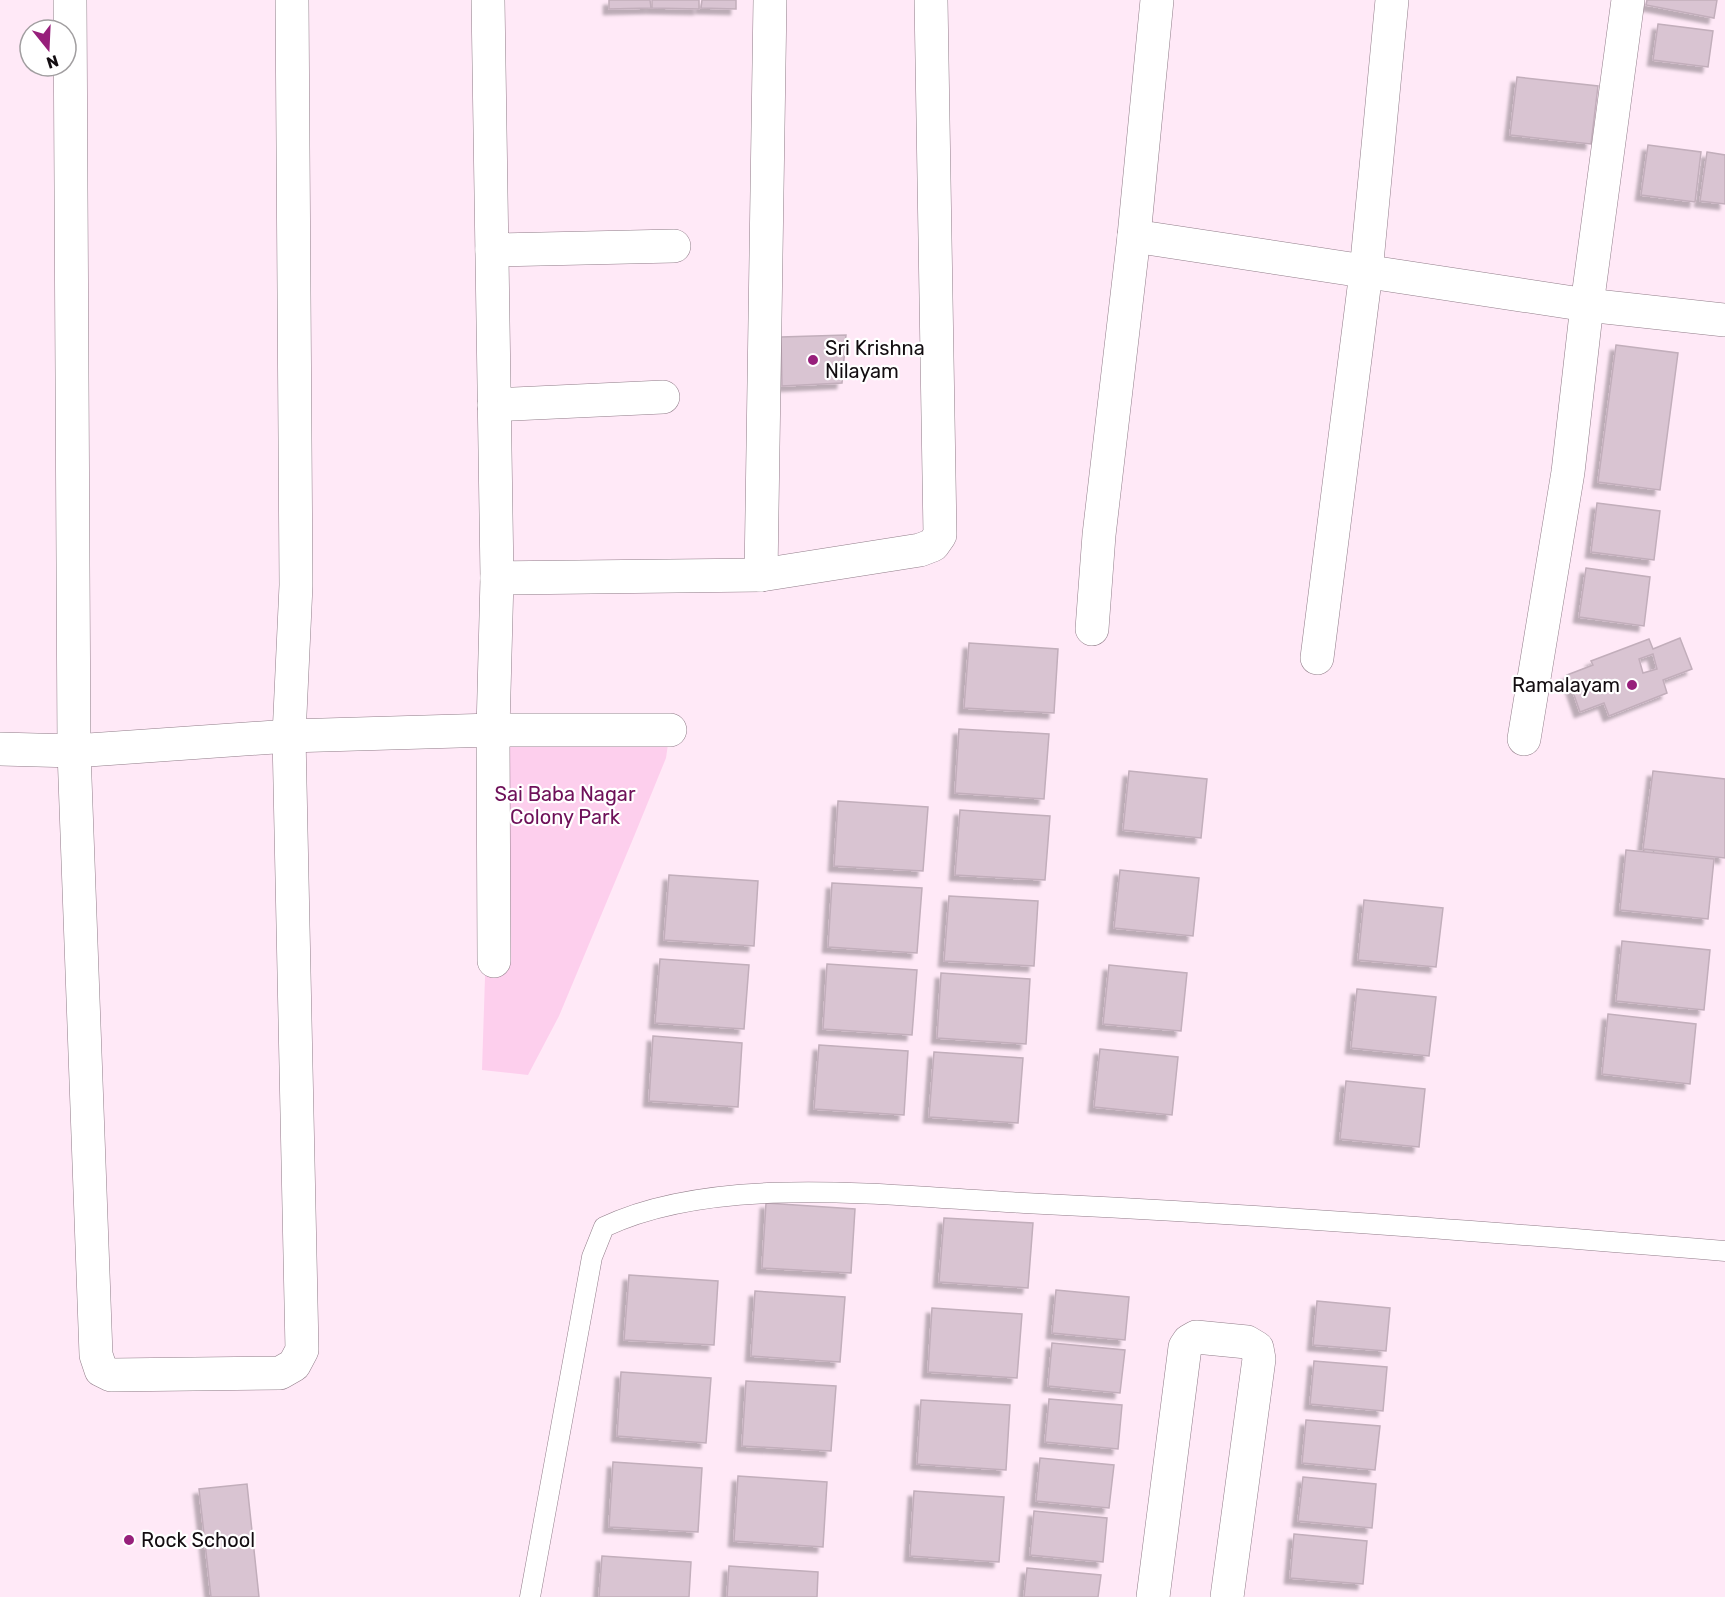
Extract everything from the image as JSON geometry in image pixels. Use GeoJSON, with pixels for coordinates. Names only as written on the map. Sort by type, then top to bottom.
{"type":"FeatureCollection","features":[{"type":"Feature","properties":{"kind":"street"},"geometry":{"type":"LineString","coordinates":[[70,0],[74,751],[96,1355],[101,1370],[111,1375],[280,1373],[294,1365],[302,1350],[289,736],[296,585],[292,0]]}},
{"type":"Feature","properties":{"kind":"street"},"geometry":{"type":"LineString","coordinates":[[488,0],[497,578],[493,730],[494,962]]}},
{"type":"Feature","properties":{"kind":"street"},"geometry":{"type":"LineString","coordinates":[[761,575],[770,0]]}},
{"type":"Feature","properties":{"kind":"street"},"geometry":{"type":"LineString","coordinates":[[497,578],[761,575],[920,550],[933,545],[940,535],[931,0]]}},
{"type":"Feature","properties":{"kind":"street"},"geometry":{"type":"LineString","coordinates":[[1092,629],[1099,535],[1134,236],[1157,0]]}},
{"type":"Feature","properties":{"kind":"street"},"geometry":{"type":"LineString","coordinates":[[1317,658],[1366,272],[1392,0]]}},
{"type":"Feature","properties":{"kind":"street"},"geometry":{"type":"LineString","coordinates":[[1524,739],[1569,472],[1587,305],[1628,0]]}},
{"type":"Feature","properties":{"kind":"street"},"geometry":{"type":"LineString","coordinates":[[1134,236],[1587,305],[1725,320]]}},
{"type":"Feature","properties":{"kind":"street"},"geometry":{"type":"LineString","coordinates":[[492,250],[674,246]]}},
{"type":"Feature","properties":{"kind":"street"},"geometry":{"type":"LineString","coordinates":[[494,405],[663,397]]}},
{"type":"Feature","properties":{"kind":"street"},"geometry":{"type":"LineString","coordinates":[[0,749],[74,751],[289,736],[493,730],[670,730]]}},
{"type":"Feature","properties":{"kind":"street"},"geometry":{"type":"LineString","coordinates":[[1153,1597],[1185,1347],[1196,1337],[1246,1342],[1257,1348],[1260,1359],[1227,1597]]}},
{"type":"Feature","properties":{"kind":"lane"},"geometry":{"type":"LineString","coordinates":[[530,1597],[592,1257],[604,1227],[627,1216],[693,1200],[791,1192],[1256,1214],[1725,1251]]}},
{"type":"Feature","properties":{"kind":"green space","name":"Sai Baba Nagar Colony Park"},"geometry":{"type":"Polygon","coordinates":[[[493,730],[670,730],[666,758],[635,834],[559,1016],[528,1075],[482,1070],[493,730]]]}},
{"type":"Feature","properties":{"kind":"building"},"geometry":{"type":"Polygon","coordinates":[[[609,0],[650,0],[651,8],[609,9],[609,0]]]}},
{"type":"Feature","properties":{"kind":"building"},"geometry":{"type":"Polygon","coordinates":[[[652,0],[699,0],[699,9],[652,8],[652,0]]]}},
{"type":"Feature","properties":{"kind":"building"},"geometry":{"type":"Polygon","coordinates":[[[702,0],[736,0],[736,9],[701,8],[702,0]]]}},
{"type":"Feature","properties":{"kind":"building"},"geometry":{"type":"Polygon","coordinates":[[[1647,0],[1717,0],[1714,18],[1646,5],[1647,0]]]}},
{"type":"Feature","properties":{"kind":"building"},"geometry":{"type":"Polygon","coordinates":[[[1658,24],[1713,31],[1708,67],[1653,60],[1658,24]]]}},
{"type":"Feature","properties":{"kind":"building"},"geometry":{"type":"Polygon","coordinates":[[[1517,77],[1598,86],[1591,144],[1510,135],[1517,77]]]}},
{"type":"Feature","properties":{"kind":"building"},"geometry":{"type":"Polygon","coordinates":[[[1648,145],[1701,152],[1695,202],[1641,195],[1648,145]]]}},
{"type":"Feature","properties":{"kind":"building"},"geometry":{"type":"Polygon","coordinates":[[[1707,152],[1725,155],[1725,204],[1700,201],[1707,152]]]}},
{"type":"Feature","properties":{"kind":"building","name":"Sri Krishna Nilayam"},"geometry":{"type":"Polygon","coordinates":[[[846,335],[842,383],[782,386],[781,337],[846,335]]]}},
{"type":"Feature","properties":{"kind":"building"},"geometry":{"type":"Polygon","coordinates":[[[1616,345],[1678,353],[1660,490],[1598,482],[1616,345]]]}},
{"type":"Feature","properties":{"kind":"building"},"geometry":{"type":"Polygon","coordinates":[[[1597,503],[1660,511],[1654,560],[1591,552],[1597,503]]]}},
{"type":"Feature","properties":{"kind":"building"},"geometry":{"type":"Polygon","coordinates":[[[1586,568],[1650,577],[1644,626],[1579,617],[1586,568]]]}},
{"type":"Feature","properties":{"kind":"building"},"geometry":{"type":"Polygon","coordinates":[[[1680,638],[1692,669],[1663,680],[1667,693],[1609,716],[1604,703],[1580,712],[1567,675],[1593,665],[1591,661],[1649,639],[1653,649],[1680,638]],[[1653,654],[1639,659],[1643,673],[1657,669],[1653,654]]]}},
{"type":"Feature","properties":{"kind":"building"},"geometry":{"type":"Polygon","coordinates":[[[969,643],[1058,649],[1054,713],[964,708],[969,643]]]}},
{"type":"Feature","properties":{"kind":"building"},"geometry":{"type":"Polygon","coordinates":[[[959,729],[1049,734],[1044,799],[955,793],[959,729]]]}},
{"type":"Feature","properties":{"kind":"building"},"geometry":{"type":"Polygon","coordinates":[[[1129,771],[1207,779],[1201,838],[1123,830],[1129,771]]]}},
{"type":"Feature","properties":{"kind":"building"},"geometry":{"type":"Polygon","coordinates":[[[1653,771],[1725,779],[1725,858],[1643,849],[1653,771]]]}},
{"type":"Feature","properties":{"kind":"building"},"geometry":{"type":"Polygon","coordinates":[[[838,801],[928,807],[923,871],[834,866],[838,801]]]}},
{"type":"Feature","properties":{"kind":"building"},"geometry":{"type":"Polygon","coordinates":[[[960,810],[1050,816],[1045,880],[955,875],[960,810]]]}},
{"type":"Feature","properties":{"kind":"building"},"geometry":{"type":"Polygon","coordinates":[[[1626,850],[1714,859],[1708,919],[1620,910],[1626,850]]]}},
{"type":"Feature","properties":{"kind":"building"},"geometry":{"type":"Polygon","coordinates":[[[1120,870],[1199,878],[1193,936],[1114,928],[1120,870]]]}},
{"type":"Feature","properties":{"kind":"building"},"geometry":{"type":"Polygon","coordinates":[[[669,875],[758,881],[754,946],[664,940],[669,875]]]}},
{"type":"Feature","properties":{"kind":"building"},"geometry":{"type":"Polygon","coordinates":[[[832,883],[922,888],[917,953],[828,947],[832,883]]]}},
{"type":"Feature","properties":{"kind":"building"},"geometry":{"type":"Polygon","coordinates":[[[949,896],[1038,901],[1034,966],[944,961],[949,896]]]}},
{"type":"Feature","properties":{"kind":"building"},"geometry":{"type":"Polygon","coordinates":[[[1364,900],[1443,908],[1436,967],[1358,960],[1364,900]]]}},
{"type":"Feature","properties":{"kind":"building"},"geometry":{"type":"Polygon","coordinates":[[[1622,941],[1710,950],[1704,1010],[1616,1001],[1622,941]]]}},
{"type":"Feature","properties":{"kind":"building"},"geometry":{"type":"Polygon","coordinates":[[[660,959],[749,965],[744,1029],[655,1023],[660,959]]]}},
{"type":"Feature","properties":{"kind":"building"},"geometry":{"type":"Polygon","coordinates":[[[827,964],[917,970],[912,1035],[823,1029],[827,964]]]}},
{"type":"Feature","properties":{"kind":"building"},"geometry":{"type":"Polygon","coordinates":[[[1109,965],[1187,973],[1181,1031],[1103,1024],[1109,965]]]}},
{"type":"Feature","properties":{"kind":"building"},"geometry":{"type":"Polygon","coordinates":[[[941,973],[1030,979],[1026,1044],[937,1038],[941,973]]]}},
{"type":"Feature","properties":{"kind":"building"},"geometry":{"type":"Polygon","coordinates":[[[1357,989],[1436,997],[1429,1056],[1351,1048],[1357,989]]]}},
{"type":"Feature","properties":{"kind":"building"},"geometry":{"type":"Polygon","coordinates":[[[1608,1014],[1696,1024],[1690,1084],[1602,1074],[1608,1014]]]}},
{"type":"Feature","properties":{"kind":"building"},"geometry":{"type":"Polygon","coordinates":[[[653,1036],[742,1043],[738,1107],[649,1101],[653,1036]]]}},
{"type":"Feature","properties":{"kind":"building"},"geometry":{"type":"Polygon","coordinates":[[[819,1045],[908,1051],[904,1115],[814,1109],[819,1045]]]}},
{"type":"Feature","properties":{"kind":"building"},"geometry":{"type":"Polygon","coordinates":[[[1100,1049],[1178,1057],[1172,1115],[1094,1107],[1100,1049]]]}},
{"type":"Feature","properties":{"kind":"building"},"geometry":{"type":"Polygon","coordinates":[[[934,1052],[1023,1058],[1018,1123],[929,1117],[934,1052]]]}},
{"type":"Feature","properties":{"kind":"building"},"geometry":{"type":"Polygon","coordinates":[[[1346,1081],[1425,1089],[1419,1147],[1340,1139],[1346,1081]]]}},
{"type":"Feature","properties":{"kind":"building"},"geometry":{"type":"Polygon","coordinates":[[[766,1203],[855,1209],[851,1273],[762,1268],[766,1203]]]}},
{"type":"Feature","properties":{"kind":"building"},"geometry":{"type":"Polygon","coordinates":[[[944,1218],[1033,1223],[1028,1288],[939,1282],[944,1218]]]}},
{"type":"Feature","properties":{"kind":"building"},"geometry":{"type":"Polygon","coordinates":[[[629,1275],[718,1281],[714,1345],[624,1340],[629,1275]]]}},
{"type":"Feature","properties":{"kind":"building"},"geometry":{"type":"Polygon","coordinates":[[[1056,1290],[1129,1297],[1125,1340],[1052,1333],[1056,1290]]]}},
{"type":"Feature","properties":{"kind":"building"},"geometry":{"type":"Polygon","coordinates":[[[755,1291],[845,1297],[840,1362],[751,1356],[755,1291]]]}},
{"type":"Feature","properties":{"kind":"building"},"geometry":{"type":"Polygon","coordinates":[[[1317,1301],[1390,1308],[1386,1351],[1313,1345],[1317,1301]]]}},
{"type":"Feature","properties":{"kind":"building"},"geometry":{"type":"Polygon","coordinates":[[[932,1308],[1022,1314],[1017,1378],[928,1372],[932,1308]]]}},
{"type":"Feature","properties":{"kind":"building"},"geometry":{"type":"Polygon","coordinates":[[[1052,1343],[1125,1350],[1120,1393],[1048,1386],[1052,1343]]]}},
{"type":"Feature","properties":{"kind":"building"},"geometry":{"type":"Polygon","coordinates":[[[1314,1361],[1387,1367],[1383,1411],[1310,1404],[1314,1361]]]}},
{"type":"Feature","properties":{"kind":"building"},"geometry":{"type":"Polygon","coordinates":[[[621,1372],[711,1378],[706,1443],[617,1436],[621,1372]]]}},
{"type":"Feature","properties":{"kind":"building"},"geometry":{"type":"Polygon","coordinates":[[[746,1381],[836,1386],[831,1451],[742,1446],[746,1381]]]}},
{"type":"Feature","properties":{"kind":"building"},"geometry":{"type":"Polygon","coordinates":[[[1049,1399],[1122,1405],[1118,1449],[1045,1442],[1049,1399]]]}},
{"type":"Feature","properties":{"kind":"building"},"geometry":{"type":"Polygon","coordinates":[[[921,1400],[1010,1405],[1006,1470],[917,1464],[921,1400]]]}},
{"type":"Feature","properties":{"kind":"building"},"geometry":{"type":"Polygon","coordinates":[[[1306,1420],[1380,1426],[1375,1470],[1302,1463],[1306,1420]]]}},
{"type":"Feature","properties":{"kind":"building"},"geometry":{"type":"Polygon","coordinates":[[[1040,1458],[1114,1465],[1109,1508],[1036,1501],[1040,1458]]]}},
{"type":"Feature","properties":{"kind":"building"},"geometry":{"type":"Polygon","coordinates":[[[613,1462],[702,1468],[698,1532],[609,1527],[613,1462]]]}},
{"type":"Feature","properties":{"kind":"building"},"geometry":{"type":"Polygon","coordinates":[[[738,1476],[827,1482],[823,1547],[734,1541],[738,1476]]]}},
{"type":"Feature","properties":{"kind":"building"},"geometry":{"type":"Polygon","coordinates":[[[1303,1477],[1376,1484],[1372,1528],[1298,1521],[1303,1477]]]}},
{"type":"Feature","properties":{"kind":"building"},"geometry":{"type":"Polygon","coordinates":[[[247,1484],[259,1597],[211,1597],[199,1489],[247,1484]]]}},
{"type":"Feature","properties":{"kind":"building"},"geometry":{"type":"Polygon","coordinates":[[[914,1491],[1004,1497],[999,1562],[910,1556],[914,1491]]]}},
{"type":"Feature","properties":{"kind":"building"},"geometry":{"type":"Polygon","coordinates":[[[1034,1511],[1107,1518],[1103,1562],[1030,1555],[1034,1511]]]}},
{"type":"Feature","properties":{"kind":"building"},"geometry":{"type":"Polygon","coordinates":[[[1294,1534],[1367,1541],[1363,1584],[1290,1578],[1294,1534]]]}},
{"type":"Feature","properties":{"kind":"building"},"geometry":{"type":"Polygon","coordinates":[[[602,1556],[691,1562],[689,1597],[599,1597],[602,1556]]]}},
{"type":"Feature","properties":{"kind":"building"},"geometry":{"type":"Polygon","coordinates":[[[729,1566],[818,1572],[817,1597],[727,1597],[729,1566]]]}},
{"type":"Feature","properties":{"kind":"building"},"geometry":{"type":"Polygon","coordinates":[[[1027,1568],[1101,1575],[1098,1597],[1024,1597],[1027,1568]]]}},
{"type":"Feature","properties":{"kind":"place","name":"Sri Krishna Nilayam"},"geometry":{"type":"Point","coordinates":[813,360]}},
{"type":"Feature","properties":{"kind":"place","name":"Ramalayam"},"geometry":{"type":"Point","coordinates":[1632,685]}},
{"type":"Feature","properties":{"kind":"place","name":"Rock School"},"geometry":{"type":"Point","coordinates":[129,1540]}}]}
